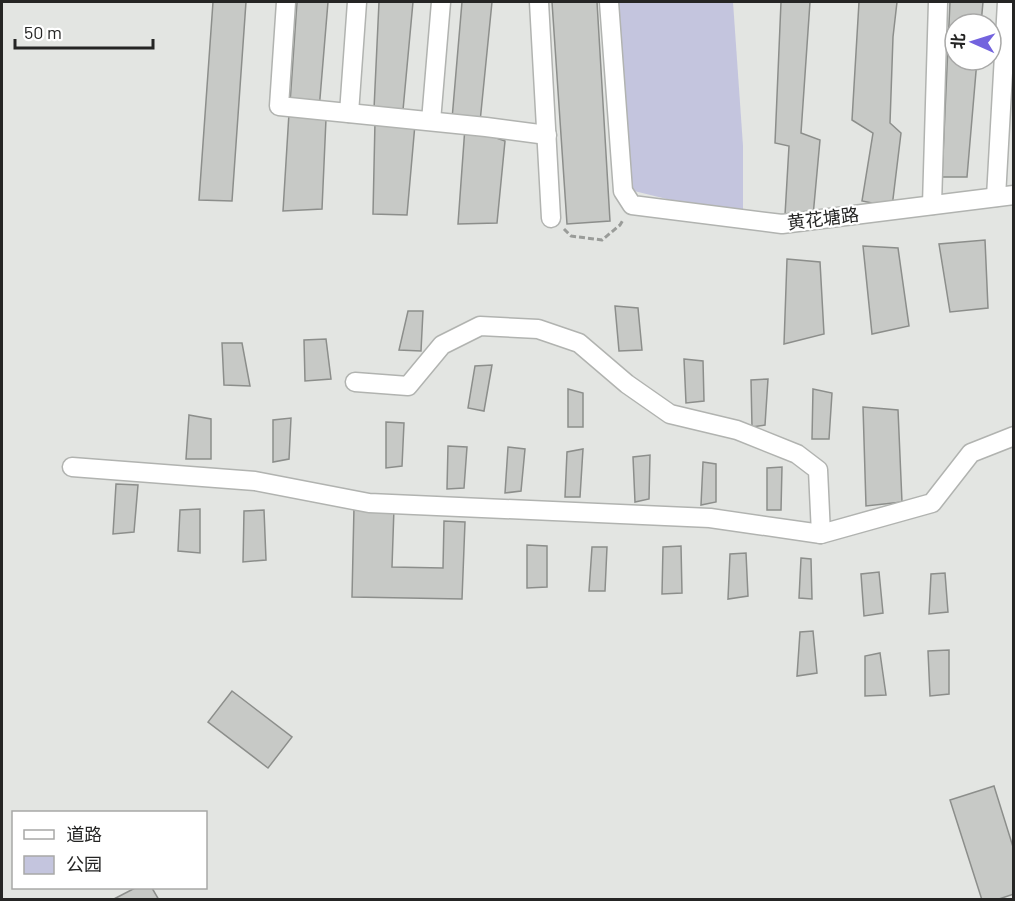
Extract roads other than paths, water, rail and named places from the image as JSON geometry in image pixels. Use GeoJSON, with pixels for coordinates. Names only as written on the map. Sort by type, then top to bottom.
{"type":"FeatureCollection","features":[{"type":"Feature","properties":{"kind":"street"},"geometry":{"type":"LineString","coordinates":[[286,2],[279,106],[547,135]]}},
{"type":"Feature","properties":{"kind":"street"},"geometry":{"type":"LineString","coordinates":[[349,113],[357,2]]}},
{"type":"Feature","properties":{"kind":"street"},"geometry":{"type":"LineString","coordinates":[[431,121],[441,2]]}},
{"type":"Feature","properties":{"kind":"street"},"geometry":{"type":"LineString","coordinates":[[539,2],[551,218]]}},
{"type":"Feature","properties":{"kind":"street","name":"黄花塘路"},"geometry":{"type":"LineString","coordinates":[[609,2],[623,191],[632,205],[782,224],[1005,196]]}},
{"type":"Feature","properties":{"kind":"street"},"geometry":{"type":"LineString","coordinates":[[932,205],[938,2]]}},
{"type":"Feature","properties":{"kind":"street"},"geometry":{"type":"LineString","coordinates":[[1005,196],[1006,2]]}},
{"type":"Feature","properties":{"kind":"street"},"geometry":{"type":"LineString","coordinates":[[355,382],[408,386],[442,345],[480,326],[538,329],[579,343],[627,384],[670,414],[737,430],[797,454],[818,470],[821,534]]}},
{"type":"Feature","properties":{"kind":"street"},"geometry":{"type":"LineString","coordinates":[[72,467],[255,482],[369,503],[710,518],[821,534],[932,503],[971,453],[1014,436]]}}]}
